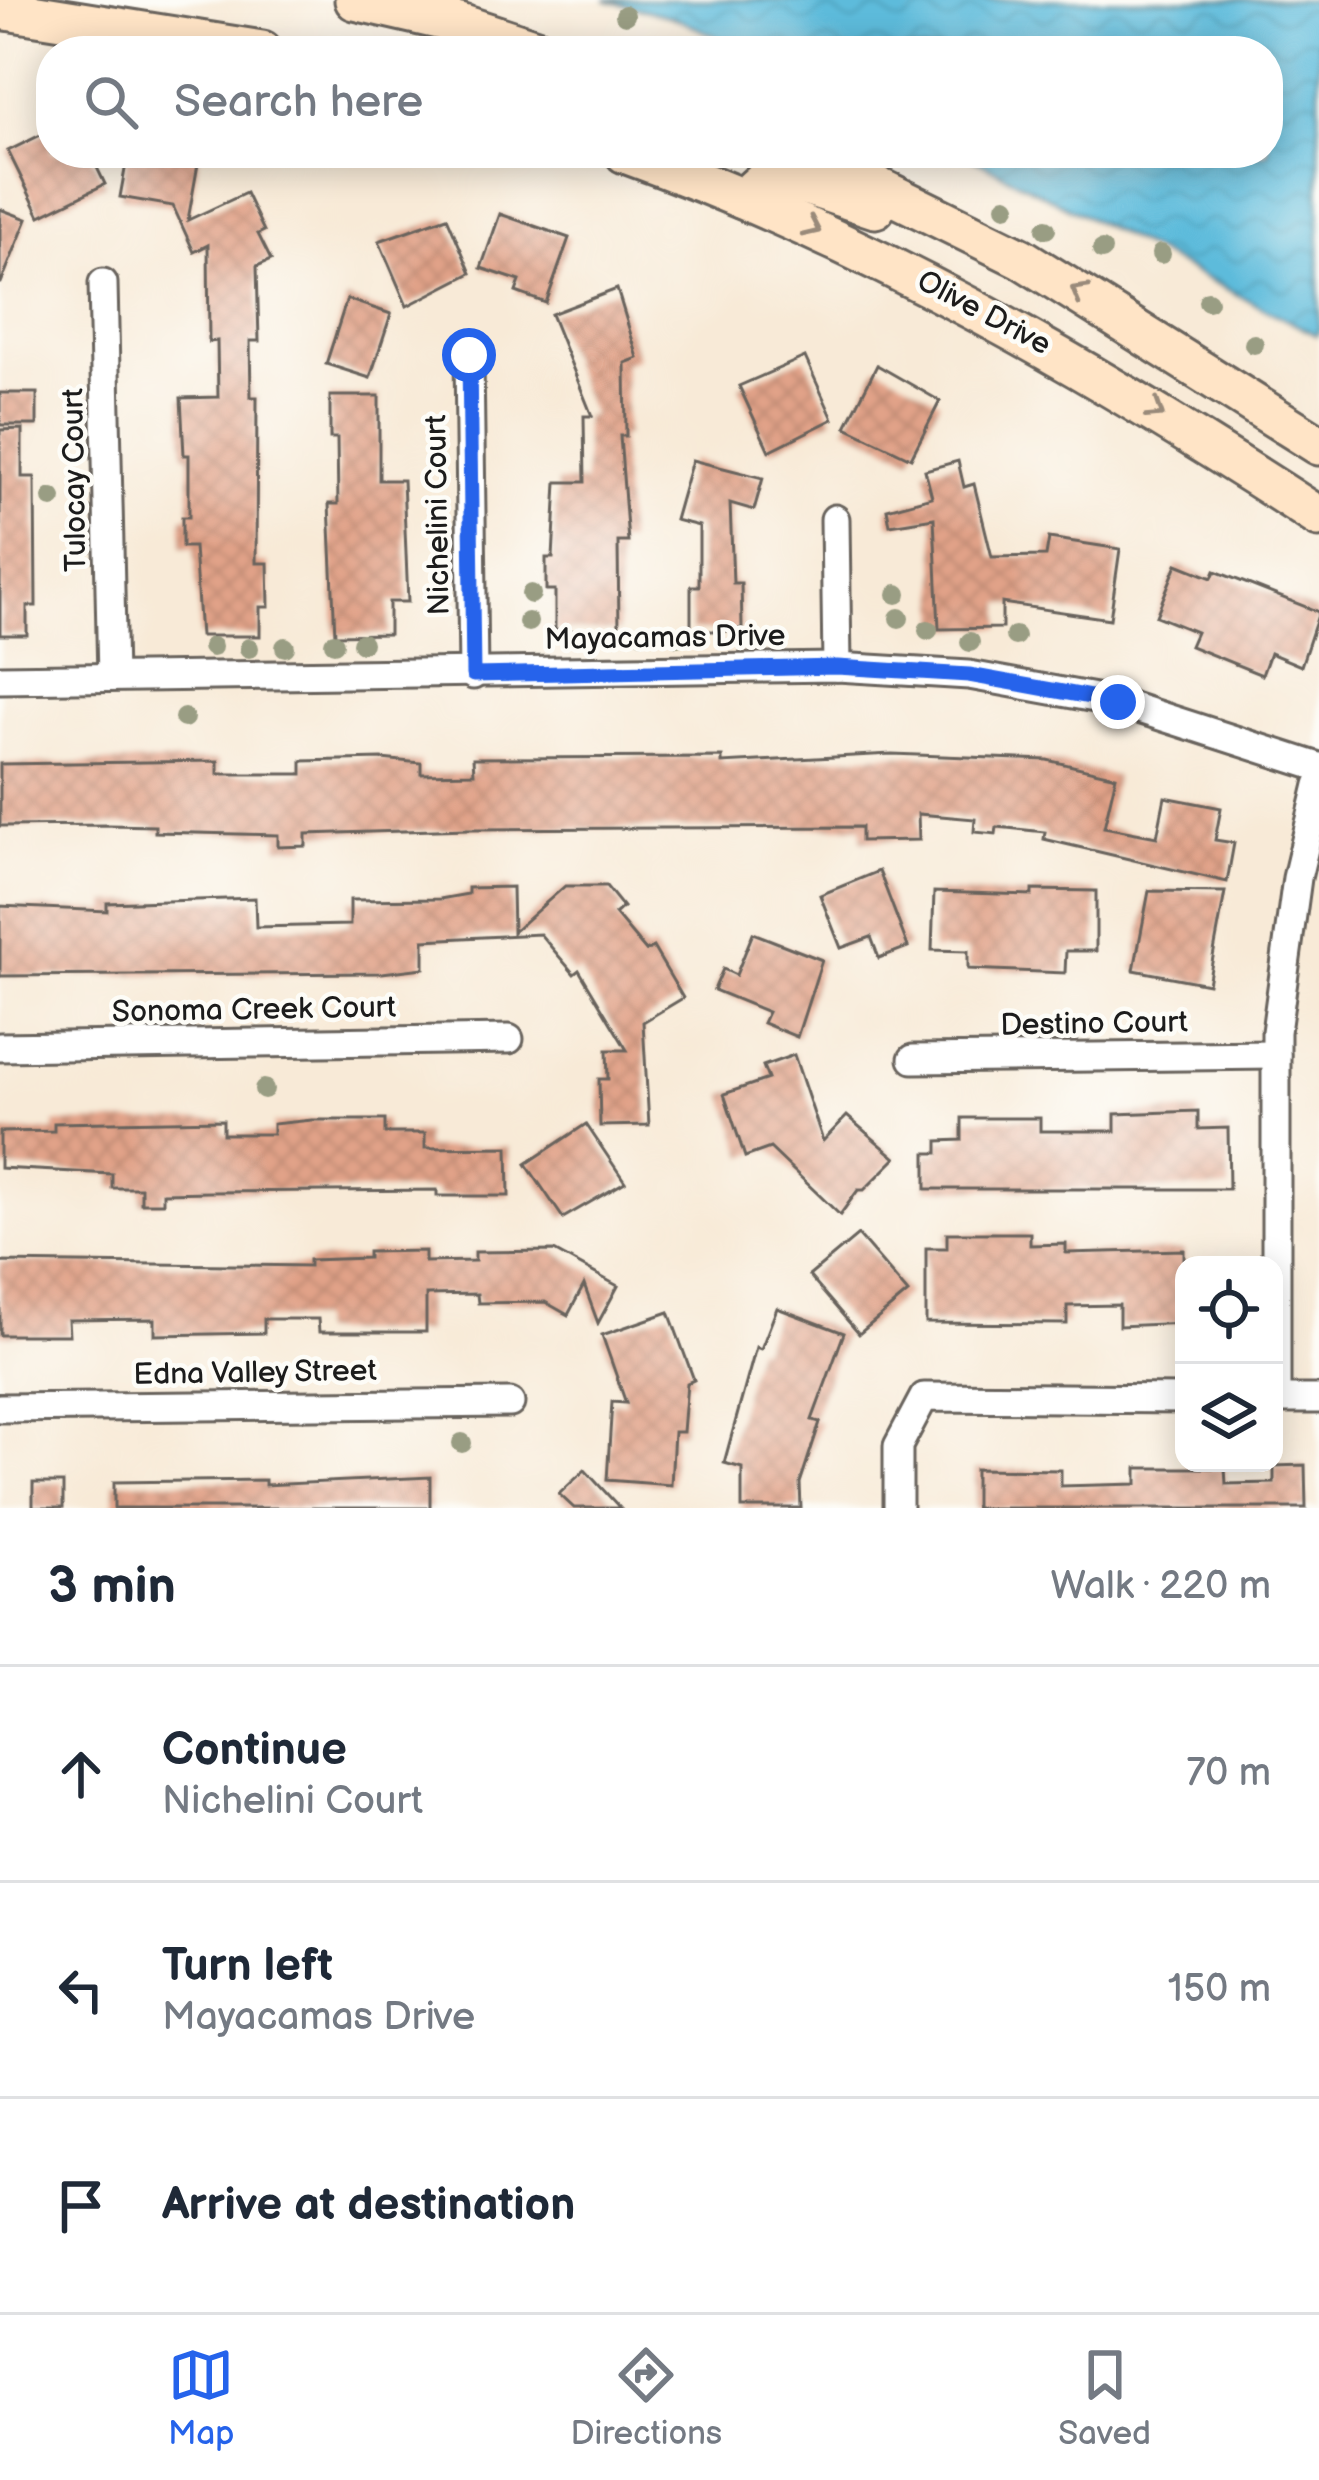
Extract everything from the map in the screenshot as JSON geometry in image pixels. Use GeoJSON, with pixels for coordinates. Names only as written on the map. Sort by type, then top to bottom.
{"type":"FeatureCollection","features":[{"type":"Feature","properties":{"kind":"main road"},"geometry":{"type":"LineString","coordinates":[[0,5],[38,0]]}},
{"type":"Feature","properties":{"kind":"main road"},"geometry":{"type":"LineString","coordinates":[[355,0],[496,36]]}},
{"type":"Feature","properties":{"kind":"main road"},"geometry":{"type":"LineString","coordinates":[[0,5],[177,36]]}},
{"type":"Feature","properties":{"kind":"main road","name":"Olive Drive"},"geometry":{"type":"LineString","coordinates":[[664,168],[922,279],[1021,331],[1319,517]]}},
{"type":"Feature","properties":{"kind":"main road","name":"Olive Drive"},"geometry":{"type":"LineString","coordinates":[[838,168],[1005,250],[1140,328],[1319,445]]}},
{"type":"Feature","properties":{"kind":"main road"},"geometry":{"type":"LineString","coordinates":[[743,199],[764,180],[785,178],[1005,250]]}},
{"type":"Feature","properties":{"kind":"main road"},"geometry":{"type":"LineString","coordinates":[[1232,460],[1319,498]]}},
{"type":"Feature","properties":{"kind":"street","name":"Tulocay Court"},"geometry":{"type":"LineString","coordinates":[[104,283],[112,676]]}},
{"type":"Feature","properties":{"kind":"street","name":"Nichelini Court"},"geometry":{"type":"LineString","coordinates":[[469,355],[473,675]]}},
{"type":"Feature","properties":{"kind":"street"},"geometry":{"type":"LineString","coordinates":[[835,519],[837,667]]}},
{"type":"Feature","properties":{"kind":"street","name":"Mayacamas Drive"},"geometry":{"type":"LineString","coordinates":[[0,679],[837,667],[969,675],[1118,702],[1319,767]]}},
{"type":"Feature","properties":{"kind":"street"},"geometry":{"type":"LineString","coordinates":[[1275,1364],[1276,1055],[1298,878],[1319,785]]}},
{"type":"Feature","properties":{"kind":"street","name":"Sonoma Creek Court"},"geometry":{"type":"LineString","coordinates":[[0,1047],[509,1039]]}},
{"type":"Feature","properties":{"kind":"street","name":"Destino Court"},"geometry":{"type":"LineString","coordinates":[[913,1059],[1276,1055]]}},
{"type":"Feature","properties":{"kind":"street"},"geometry":{"type":"LineString","coordinates":[[898,1508],[898,1446],[924,1397],[1175,1399]]}},
{"type":"Feature","properties":{"kind":"street"},"geometry":{"type":"LineString","coordinates":[[1283,1399],[1319,1400]]}},
{"type":"Feature","properties":{"kind":"street","name":"Edna Valley Street"},"geometry":{"type":"LineString","coordinates":[[0,1408],[510,1403]]}},
{"type":"Feature","properties":{"kind":"water"},"geometry":{"type":"Polygon","coordinates":[[[605,0],[1319,0],[1319,329],[1316,335],[991,168],[1283,168],[1283,36],[715,36],[672,17],[605,0]]]}},
{"type":"Feature","properties":{"kind":"building"},"geometry":{"type":"Polygon","coordinates":[[[36,137],[36,168],[97,168],[105,184],[40,216],[8,151],[36,137]]]}},
{"type":"Feature","properties":{"kind":"building"},"geometry":{"type":"Polygon","coordinates":[[[125,168],[197,168],[188,220],[246,193],[264,231],[258,234],[271,260],[257,266],[259,341],[250,341],[251,397],[257,397],[256,563],[268,563],[269,607],[260,607],[260,636],[200,636],[194,547],[182,547],[182,517],[189,517],[189,455],[184,455],[181,398],[218,397],[217,341],[209,342],[208,245],[194,252],[173,206],[120,197],[125,168]]]}},
{"type":"Feature","properties":{"kind":"building"},"geometry":{"type":"Polygon","coordinates":[[[0,209],[27,219],[1,283],[0,283],[0,209]]]}},
{"type":"Feature","properties":{"kind":"building"},"geometry":{"type":"Polygon","coordinates":[[[500,214],[569,238],[546,303],[516,292],[520,281],[481,268],[500,214]]]}},
{"type":"Feature","properties":{"kind":"building"},"geometry":{"type":"Polygon","coordinates":[[[447,217],[471,273],[407,306],[379,241],[447,217]]]}},
{"type":"Feature","properties":{"kind":"building"},"geometry":{"type":"Polygon","coordinates":[[[617,289],[638,358],[625,363],[626,436],[620,436],[628,542],[618,542],[619,632],[555,630],[555,590],[546,590],[546,558],[553,558],[557,482],[585,482],[584,416],[592,416],[551,314],[617,289]]]}},
{"type":"Feature","properties":{"kind":"building"},"geometry":{"type":"Polygon","coordinates":[[[347,299],[391,314],[370,378],[326,364],[347,299]]]}},
{"type":"Feature","properties":{"kind":"building"},"geometry":{"type":"Polygon","coordinates":[[[805,357],[833,419],[769,451],[739,386],[805,357]]]}},
{"type":"Feature","properties":{"kind":"building"},"geometry":{"type":"Polygon","coordinates":[[[877,365],[940,401],[911,458],[846,427],[877,365]]]}},
{"type":"Feature","properties":{"kind":"building"},"geometry":{"type":"Polygon","coordinates":[[[0,393],[37,393],[37,425],[0,425],[0,393]]]}},
{"type":"Feature","properties":{"kind":"building"},"geometry":{"type":"Polygon","coordinates":[[[330,396],[379,396],[379,480],[403,480],[408,602],[389,602],[389,634],[335,635],[329,504],[338,504],[337,438],[330,438],[330,396]]]}},
{"type":"Feature","properties":{"kind":"building"},"geometry":{"type":"Polygon","coordinates":[[[22,429],[22,477],[35,477],[36,606],[27,606],[27,635],[0,635],[0,430],[22,429]]]}},
{"type":"Feature","properties":{"kind":"building"},"geometry":{"type":"Polygon","coordinates":[[[692,460],[763,478],[754,510],[730,503],[733,583],[741,583],[742,628],[735,631],[691,631],[691,586],[699,586],[699,526],[675,520],[692,460]]]}},
{"type":"Feature","properties":{"kind":"building"},"geometry":{"type":"Polygon","coordinates":[[[958,461],[964,487],[974,484],[992,557],[1046,556],[1049,538],[1120,549],[1110,619],[1002,603],[1002,628],[939,629],[934,518],[890,525],[887,509],[932,497],[925,470],[958,461]]]}},
{"type":"Feature","properties":{"kind":"building"},"geometry":{"type":"Polygon","coordinates":[[[1177,564],[1212,578],[1215,571],[1319,612],[1301,666],[1270,653],[1262,675],[1190,646],[1196,632],[1156,616],[1177,564]]]}},
{"type":"Feature","properties":{"kind":"building"},"geometry":{"type":"Polygon","coordinates":[[[892,754],[1047,760],[1116,776],[1104,827],[1157,837],[1165,797],[1221,808],[1215,840],[1234,843],[1227,882],[1044,839],[1045,832],[997,827],[996,834],[974,832],[975,819],[918,814],[919,840],[861,841],[861,827],[468,829],[306,834],[306,846],[278,847],[278,835],[155,832],[155,826],[0,826],[0,764],[218,761],[218,774],[302,774],[302,761],[382,759],[421,763],[421,774],[474,773],[473,758],[722,757],[722,763],[892,754]]]}},
{"type":"Feature","properties":{"kind":"building"},"geometry":{"type":"Polygon","coordinates":[[[879,871],[908,947],[879,958],[871,937],[841,948],[820,895],[879,871]]]}},
{"type":"Feature","properties":{"kind":"building"},"geometry":{"type":"Polygon","coordinates":[[[565,886],[606,886],[623,907],[615,914],[646,951],[653,947],[683,998],[643,1022],[649,1125],[600,1126],[599,1079],[608,1079],[607,1050],[627,1050],[579,970],[574,974],[540,934],[424,940],[424,968],[382,973],[0,976],[0,906],[107,911],[107,903],[255,898],[256,927],[350,925],[350,900],[440,899],[468,894],[468,888],[512,887],[513,932],[565,886]]]}},
{"type":"Feature","properties":{"kind":"building"},"geometry":{"type":"Polygon","coordinates":[[[1032,890],[1096,891],[1096,951],[1066,951],[1065,973],[968,969],[968,951],[932,950],[934,892],[1032,895],[1032,890]]]}},
{"type":"Feature","properties":{"kind":"building"},"geometry":{"type":"Polygon","coordinates":[[[1149,891],[1225,892],[1208,984],[1134,970],[1149,891]]]}},
{"type":"Feature","properties":{"kind":"building"},"geometry":{"type":"Polygon","coordinates":[[[753,933],[822,960],[797,1037],[763,1023],[768,1012],[714,990],[723,969],[736,975],[753,933]]]}},
{"type":"Feature","properties":{"kind":"building"},"geometry":{"type":"Polygon","coordinates":[[[794,1055],[823,1141],[847,1116],[896,1158],[864,1190],[858,1190],[840,1215],[770,1148],[745,1157],[724,1094],[768,1079],[763,1066],[794,1055]]]}},
{"type":"Feature","properties":{"kind":"building"},"geometry":{"type":"Polygon","coordinates":[[[1198,1111],[1198,1129],[1228,1128],[1229,1189],[926,1189],[926,1153],[938,1153],[938,1141],[962,1140],[962,1118],[1040,1118],[1040,1131],[1115,1131],[1115,1114],[1198,1111]]]}},
{"type":"Feature","properties":{"kind":"building"},"geometry":{"type":"Polygon","coordinates":[[[223,1120],[223,1134],[273,1134],[273,1124],[385,1120],[385,1133],[425,1133],[425,1148],[508,1147],[509,1196],[437,1196],[437,1190],[210,1192],[163,1193],[163,1203],[141,1203],[141,1188],[112,1188],[112,1174],[0,1168],[0,1132],[54,1131],[54,1123],[223,1120]]]}},
{"type":"Feature","properties":{"kind":"building"},"geometry":{"type":"Polygon","coordinates":[[[586,1124],[625,1182],[563,1218],[526,1164],[586,1124]]]}},
{"type":"Feature","properties":{"kind":"building"},"geometry":{"type":"Polygon","coordinates":[[[947,1233],[1030,1233],[1030,1245],[1066,1244],[1066,1253],[1184,1250],[1184,1256],[1175,1256],[1175,1323],[1119,1326],[1119,1305],[1067,1306],[1067,1324],[926,1323],[926,1248],[947,1248],[947,1233]]]}},
{"type":"Feature","properties":{"kind":"building"},"geometry":{"type":"Polygon","coordinates":[[[858,1235],[908,1293],[859,1334],[809,1276],[858,1235]]]}},
{"type":"Feature","properties":{"kind":"building"},"geometry":{"type":"Polygon","coordinates":[[[425,1251],[425,1262],[475,1261],[475,1252],[554,1251],[618,1286],[598,1323],[584,1285],[568,1315],[545,1302],[478,1303],[477,1294],[426,1295],[426,1332],[319,1332],[318,1319],[264,1319],[264,1333],[155,1335],[155,1319],[68,1320],[69,1335],[0,1335],[0,1262],[309,1266],[309,1260],[368,1258],[368,1252],[425,1251]]]}},
{"type":"Feature","properties":{"kind":"building"},"geometry":{"type":"Polygon","coordinates":[[[777,1308],[844,1333],[812,1420],[820,1422],[800,1483],[801,1508],[742,1508],[742,1468],[724,1463],[756,1347],[761,1349],[777,1308]]]}},
{"type":"Feature","properties":{"kind":"building"},"geometry":{"type":"Polygon","coordinates":[[[669,1312],[694,1380],[687,1383],[683,1432],[674,1432],[671,1485],[607,1480],[612,1402],[626,1403],[602,1335],[669,1312]]]}},
{"type":"Feature","properties":{"kind":"building"},"geometry":{"type":"Polygon","coordinates":[[[1305,1465],[1306,1508],[975,1508],[975,1469],[1061,1470],[1061,1486],[1137,1484],[1137,1468],[1225,1472],[1226,1484],[1274,1483],[1274,1472],[1283,1472],[1283,1466],[1305,1465]]]}},
{"type":"Feature","properties":{"kind":"building"},"geometry":{"type":"Polygon","coordinates":[[[585,1470],[620,1508],[574,1508],[559,1494],[585,1470]]]}},
{"type":"Feature","properties":{"kind":"building"},"geometry":{"type":"Polygon","coordinates":[[[430,1477],[430,1508],[114,1508],[114,1482],[265,1480],[265,1485],[430,1477]]]}},
{"type":"Feature","properties":{"kind":"building"},"geometry":{"type":"Polygon","coordinates":[[[33,1483],[63,1483],[63,1508],[33,1508],[33,1483]]]}},
{"type":"Feature","properties":{"kind":"route"},"geometry":{"type":"LineString","coordinates":[[469,355],[473,675],[837,667],[969,675],[1118,702]]}}]}
